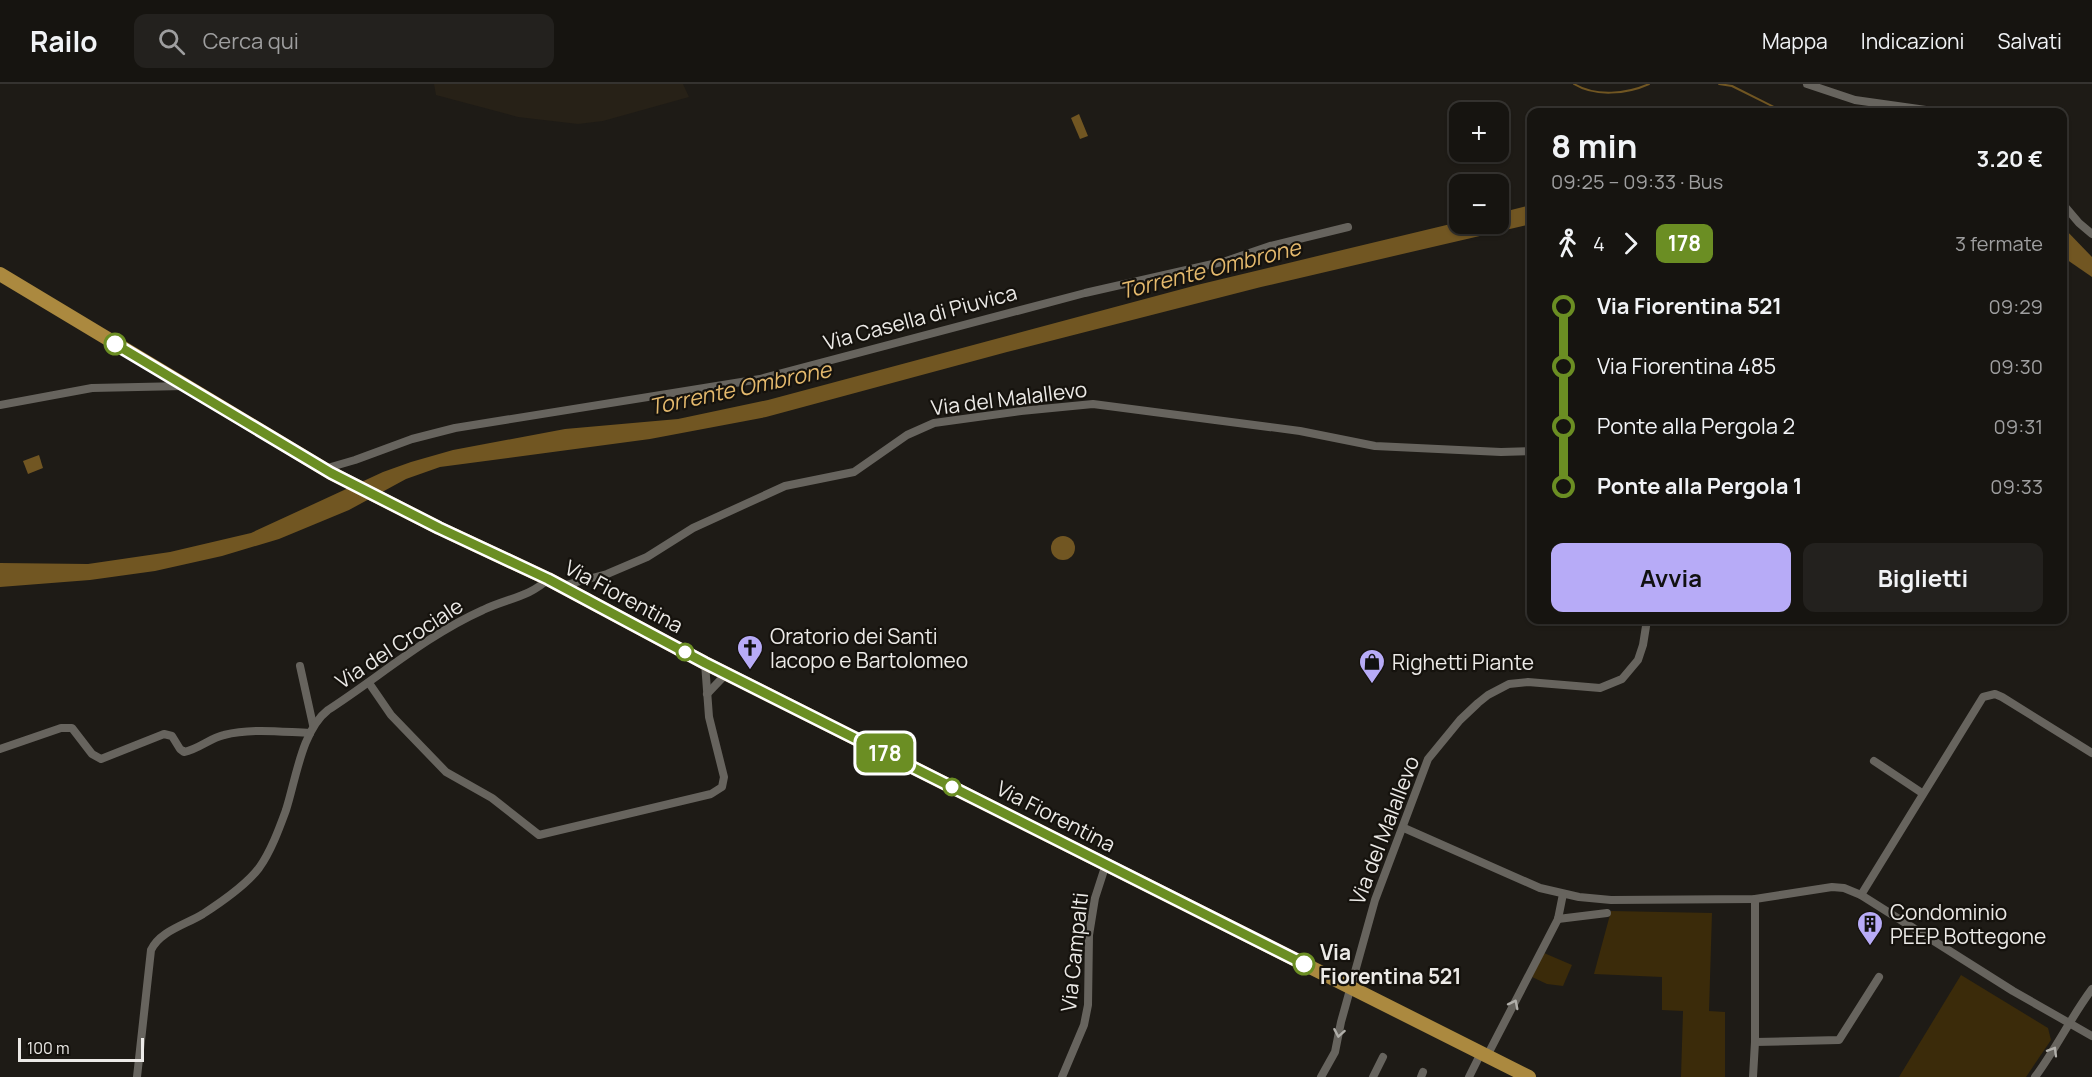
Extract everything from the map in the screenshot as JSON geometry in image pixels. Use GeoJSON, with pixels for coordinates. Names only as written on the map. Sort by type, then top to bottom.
{"type":"FeatureCollection","features":[{"type":"Feature","properties":{"kind":"main road","name":"Via Fiorentina"},"geometry":{"type":"LineString","coordinates":[[0,274],[327,471],[392,505],[562,586],[726,674],[1529,1077]]}},
{"type":"Feature","properties":{"kind":"street"},"geometry":{"type":"LineString","coordinates":[[1807,84],[1855,100],[1912,108]]}},
{"type":"Feature","properties":{"kind":"street"},"geometry":{"type":"LineString","coordinates":[[2067,209],[2092,234]]}},
{"type":"Feature","properties":{"kind":"street","name":"Via Casella di Piuvica"},"geometry":{"type":"LineString","coordinates":[[327,471],[412,439],[455,428],[760,379],[1085,293],[1226,261],[1270,246],[1348,227]]}},
{"type":"Feature","properties":{"kind":"street"},"geometry":{"type":"LineString","coordinates":[[0,405],[92,388],[186,386]]}},
{"type":"Feature","properties":{"kind":"street","name":"Via del Malallevo"},"geometry":{"type":"LineString","coordinates":[[562,586],[607,574],[646,557],[693,528],[785,486],[854,472],[907,435],[924,426],[1004,413],[1093,404],[1300,431],[1375,446],[1527,451]]}},
{"type":"Feature","properties":{"kind":"street","name":"Via del Crociale"},"geometry":{"type":"LineString","coordinates":[[136,1077],[151,950],[154,943],[203,914],[242,885],[255,872],[267,854],[283,818],[312,729],[328,710],[432,639],[483,610],[540,588],[548,579]]}},
{"type":"Feature","properties":{"kind":"street","name":"Via del Malallevo"},"geometry":{"type":"LineString","coordinates":[[1322,1077],[1335,1052],[1341,1022],[1375,900],[1404,828],[1428,759],[1460,720],[1499,688],[1517,682],[1587,688],[1600,688],[1615,683],[1630,671],[1638,660],[1646,624]]}},
{"type":"Feature","properties":{"kind":"street"},"geometry":{"type":"LineString","coordinates":[[369,683],[391,715],[446,772],[492,798],[539,835],[711,794],[722,787],[725,780],[710,727],[705,663]]}},
{"type":"Feature","properties":{"kind":"street"},"geometry":{"type":"LineString","coordinates":[[0,749],[61,728],[72,728],[92,754],[99,758],[108,757],[164,734],[172,736],[181,750],[189,751],[217,737],[235,733],[312,729],[300,666]]}},
{"type":"Feature","properties":{"kind":"street"},"geometry":{"type":"LineString","coordinates":[[707,694],[726,674]]}},
{"type":"Feature","properties":{"kind":"street"},"geometry":{"type":"LineString","coordinates":[[1861,895],[1983,697],[1989,694],[2002,697],[2092,753]]}},
{"type":"Feature","properties":{"kind":"street"},"geometry":{"type":"LineString","coordinates":[[1874,760],[1922,793]]}},
{"type":"Feature","properties":{"kind":"street"},"geometry":{"type":"LineString","coordinates":[[1404,828],[1540,888],[1563,894],[1611,900],[1755,899],[1832,887],[1844,888],[1861,895],[1985,974],[2092,1036]]}},
{"type":"Feature","properties":{"kind":"street","name":"Via Campalti"},"geometry":{"type":"LineString","coordinates":[[1062,1077],[1084,1025],[1088,1005],[1089,935],[1095,898],[1106,864]]}},
{"type":"Feature","properties":{"kind":"street"},"geometry":{"type":"LineString","coordinates":[[1469,1077],[1484,1055],[1557,919],[1563,894]]}},
{"type":"Feature","properties":{"kind":"street"},"geometry":{"type":"LineString","coordinates":[[1753,1077],[1755,899]]}},
{"type":"Feature","properties":{"kind":"street"},"geometry":{"type":"LineString","coordinates":[[1557,919],[1607,913]]}},
{"type":"Feature","properties":{"kind":"street"},"geometry":{"type":"LineString","coordinates":[[1755,1042],[1839,1040],[1879,977]]}},
{"type":"Feature","properties":{"kind":"street"},"geometry":{"type":"LineString","coordinates":[[2035,1077],[2092,989]]}},
{"type":"Feature","properties":{"kind":"street"},"geometry":{"type":"LineString","coordinates":[[1373,1077],[1383,1057]]}},
{"type":"Feature","properties":{"kind":"shaded area"},"geometry":{"type":"Polygon","coordinates":[[[434,84],[683,84],[689,97],[603,121],[578,124],[518,117],[436,95],[434,84]]]}},
{"type":"Feature","properties":{"kind":"shaded area"},"geometry":{"type":"Polygon","coordinates":[[[1079,114],[1088,136],[1080,139],[1071,118],[1079,114]]]}},
{"type":"Feature","properties":{"kind":"shaded area"},"geometry":{"type":"Polygon","coordinates":[[[1527,206],[1527,225],[1509,229],[1509,210],[1527,206]]]}},
{"type":"Feature","properties":{"kind":"shaded area"},"geometry":{"type":"Polygon","coordinates":[[[1449,224],[1449,234],[1488,234],[1261,287],[766,417],[650,439],[440,467],[406,479],[349,510],[279,539],[222,556],[155,571],[90,580],[0,587],[0,563],[88,564],[170,552],[251,533],[383,472],[453,450],[565,429],[678,419],[768,400],[1197,285],[1449,224]]]}},
{"type":"Feature","properties":{"kind":"shaded area"},"geometry":{"type":"Polygon","coordinates":[[[2067,231],[2092,257],[2092,277],[2067,260],[2067,231]]]}},
{"type":"Feature","properties":{"kind":"shaded area"},"geometry":{"type":"Polygon","coordinates":[[[39,455],[43,468],[28,474],[23,461],[39,455]]]}},
{"type":"Feature","properties":{"kind":"shaded area"},"geometry":{"type":"Polygon","coordinates":[[[1063,536],[1068,537],[1074,543],[1074,553],[1068,559],[1063,560],[1058,559],[1052,553],[1051,548],[1052,543],[1058,537],[1063,536]]]}},
{"type":"Feature","properties":{"kind":"shaded area"},"geometry":{"type":"Polygon","coordinates":[[[1611,911],[1712,913],[1709,1011],[1725,1012],[1725,1077],[1681,1077],[1683,1011],[1662,1010],[1662,977],[1594,974],[1611,911]]]}},
{"type":"Feature","properties":{"kind":"shaded area"},"geometry":{"type":"Polygon","coordinates":[[[1544,953],[1572,965],[1563,986],[1547,984],[1532,977],[1544,953]]]}},
{"type":"Feature","properties":{"kind":"shaded area"},"geometry":{"type":"Polygon","coordinates":[[[1961,975],[2048,1028],[2051,1040],[2026,1077],[1899,1077],[1961,975]]]}},
{"type":"Feature","properties":{"kind":"waterway"},"geometry":{"type":"LineString","coordinates":[[1574,84],[1591,91],[1611,93],[1649,84]]}},
{"type":"Feature","properties":{"kind":"waterway"},"geometry":{"type":"LineString","coordinates":[[1719,84],[1732,86],[1776,108]]}},
{"type":"Feature","properties":{"kind":"bus line","name":"178"},"geometry":{"type":"LineString","coordinates":[[115,344],[290,450],[392,505],[548,579],[705,663],[1304,964]]}},
{"type":"Feature","properties":{"kind":"place","name":"Oratorio dei Santi Iacopo e Bartolomeo"},"geometry":{"type":"Point","coordinates":[750,671]}},
{"type":"Feature","properties":{"kind":"place","name":"Righetti Piante"},"geometry":{"type":"Point","coordinates":[1372,685]}},
{"type":"Feature","properties":{"kind":"place","name":"Condominio PEEP Bottegone"},"geometry":{"type":"Point","coordinates":[1870,947]}},
{"type":"Feature","properties":{"kind":"place","name":"Via Fiorentina 521"},"geometry":{"type":"Point","coordinates":[1304,964]}},
{"type":"Feature","properties":{"kind":"water label","name":"Torrente Ombrone"},"geometry":{"type":"Point","coordinates":[1210,269]}},
{"type":"Feature","properties":{"kind":"water label","name":"Torrente Ombrone"},"geometry":{"type":"Point","coordinates":[740,388]}}]}
